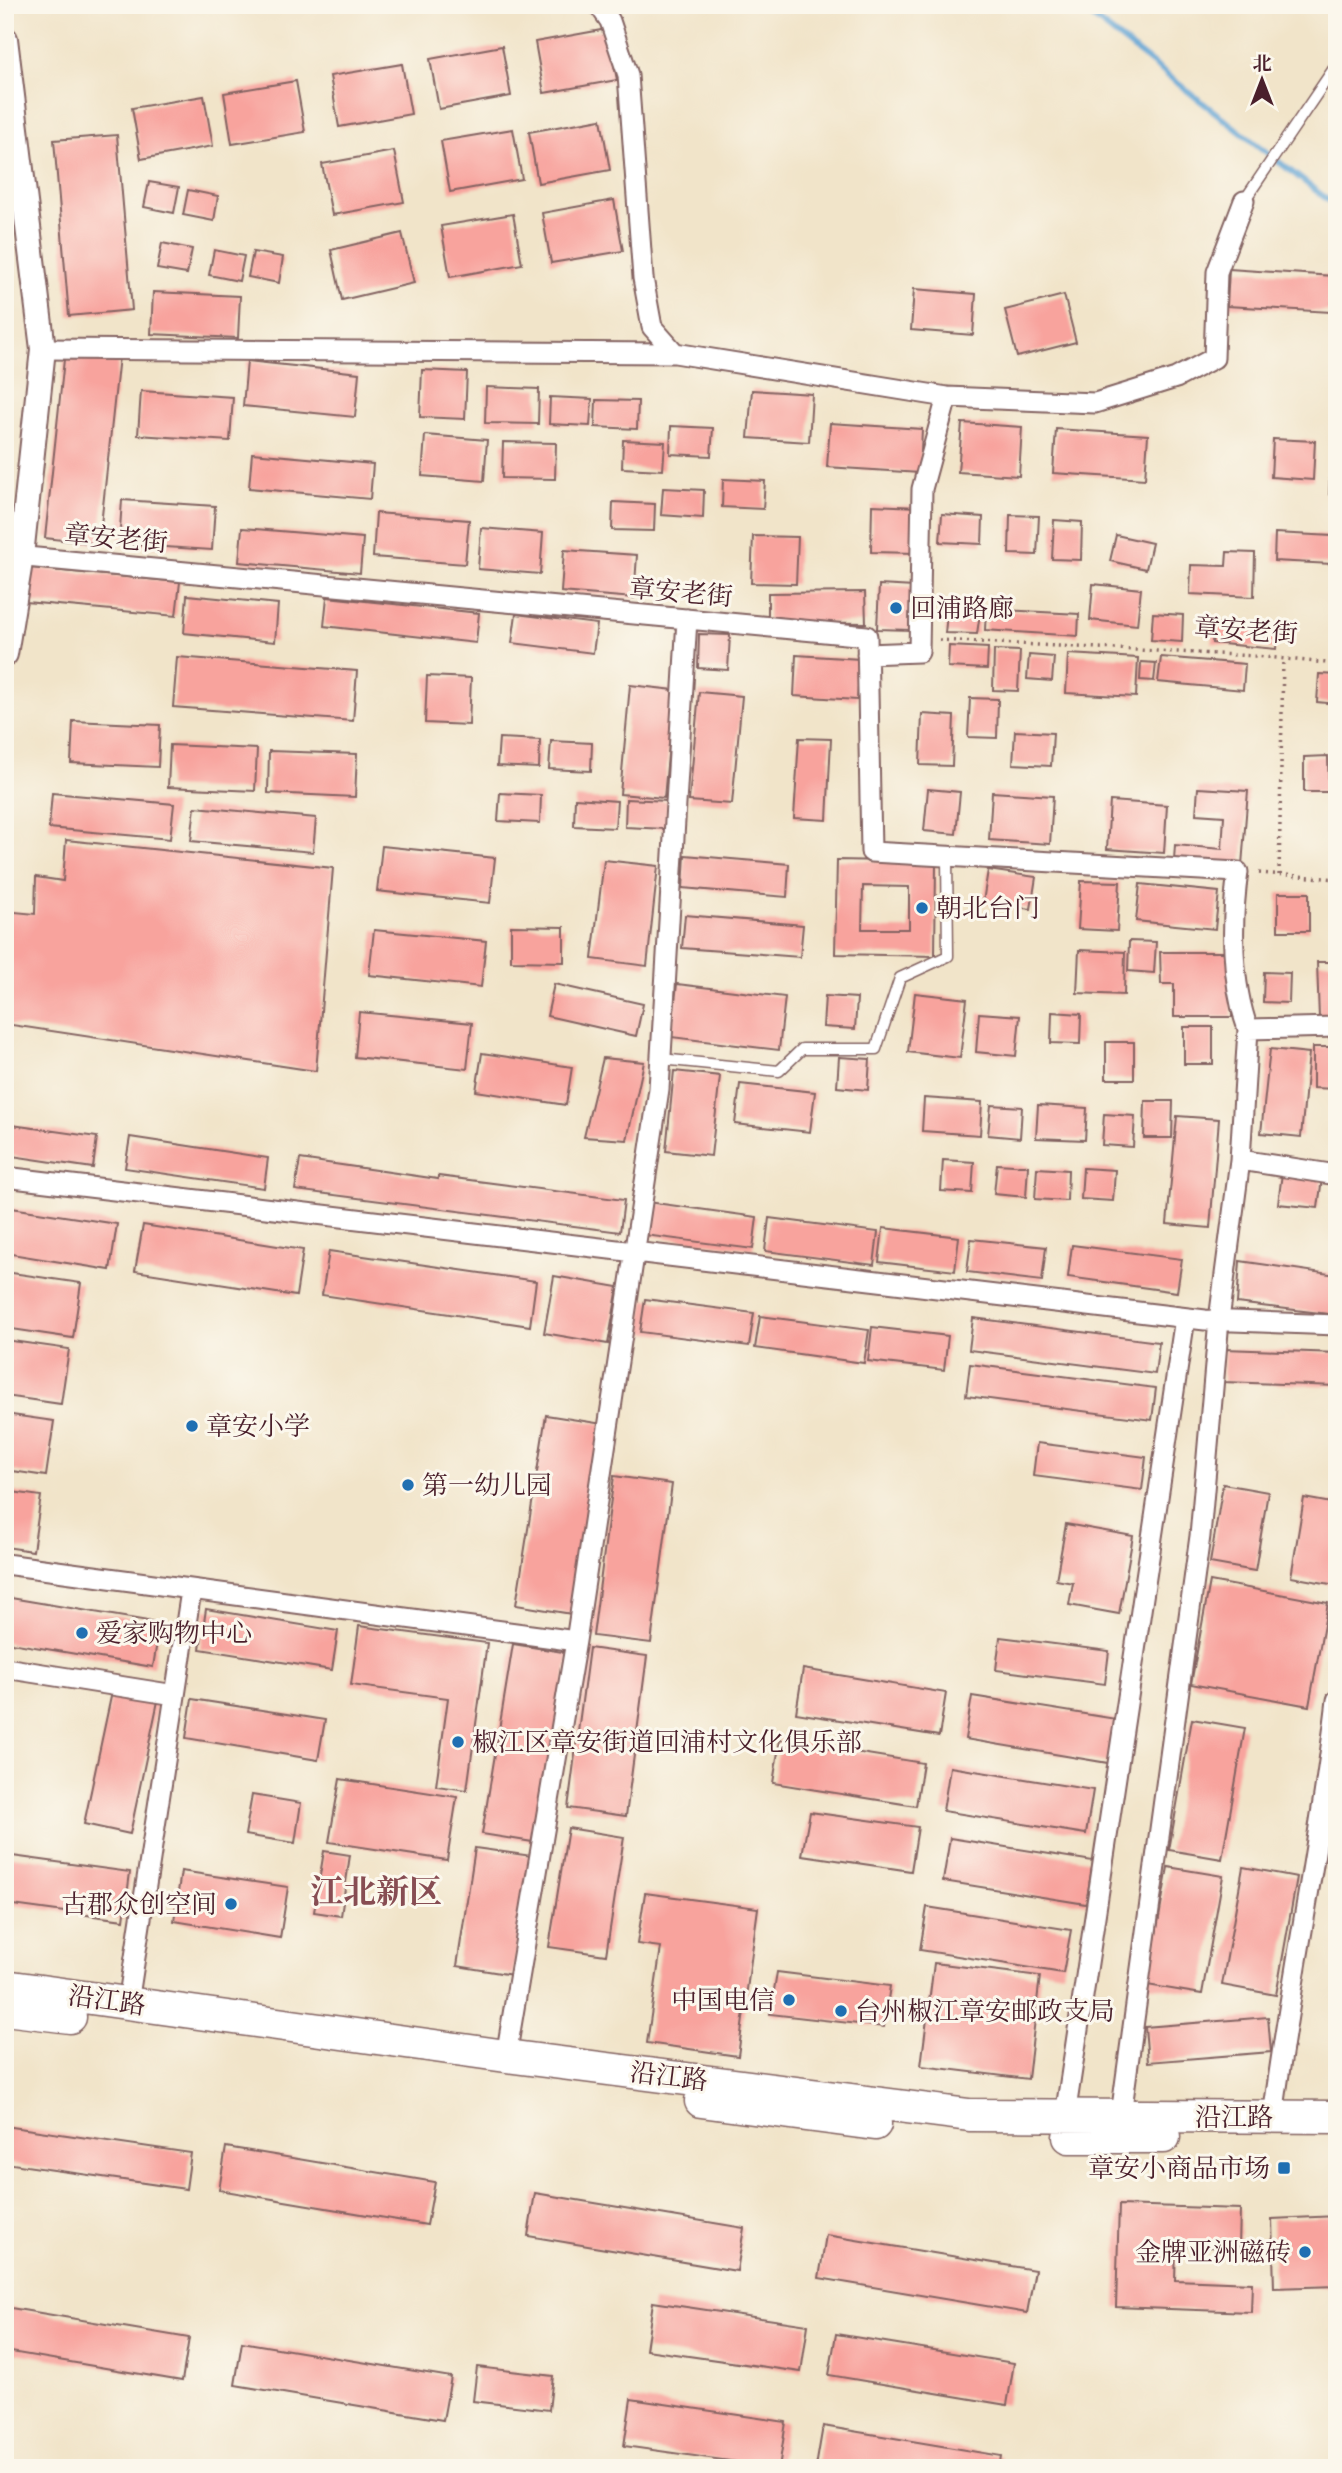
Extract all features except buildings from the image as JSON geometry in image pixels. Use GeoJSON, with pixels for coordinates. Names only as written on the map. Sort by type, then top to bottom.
{"type":"FeatureCollection","features":[{"type":"Feature","properties":{"kind":"main road","name":"沿江路"},"geometry":{"type":"LineString","coordinates":[[5,1986],[506,2056],[969,2115],[1337,2117]]}},
{"type":"Feature","properties":{"kind":"main road","name":"沿江路"},"geometry":{"type":"LineString","coordinates":[[5,2009],[968,2137],[1337,2138]]}},
{"type":"Feature","properties":{"kind":"street"},"geometry":{"type":"LineString","coordinates":[[599,5],[610,21],[628,75],[643,278],[652,327],[675,353]]}},
{"type":"Feature","properties":{"kind":"street"},"geometry":{"type":"LineString","coordinates":[[5,39],[43,349],[13,555],[5,654]]}},
{"type":"Feature","properties":{"kind":"street"},"geometry":{"type":"LineString","coordinates":[[43,349],[675,353],[947,397],[1095,403],[1176,378],[1214,358],[1217,272],[1244,201]]}},
{"type":"Feature","properties":{"kind":"street"},"geometry":{"type":"LineString","coordinates":[[920,639],[922,489],[947,397]]}},
{"type":"Feature","properties":{"kind":"street","name":"章安老街"},"geometry":{"type":"LineString","coordinates":[[13,555],[687,619],[919,652],[920,639]]}},
{"type":"Feature","properties":{"kind":"street"},"geometry":{"type":"LineString","coordinates":[[506,2056],[576,1641],[635,1254],[661,1059],[687,619]]}},
{"type":"Feature","properties":{"kind":"street"},"geometry":{"type":"LineString","coordinates":[[867,645],[871,852],[1238,872],[1234,901],[1239,1004],[1248,1029],[1240,1160],[1219,1320],[1200,1536],[1121,2115]]}},
{"type":"Feature","properties":{"kind":"street"},"geometry":{"type":"LineString","coordinates":[[1248,1029],[1337,1027]]}},
{"type":"Feature","properties":{"kind":"street"},"geometry":{"type":"LineString","coordinates":[[1240,1160],[1337,1175]]}},
{"type":"Feature","properties":{"kind":"street"},"geometry":{"type":"LineString","coordinates":[[5,1177],[1185,1318],[1337,1325]]}},
{"type":"Feature","properties":{"kind":"street"},"geometry":{"type":"LineString","coordinates":[[1065,2116],[1185,1318]]}},
{"type":"Feature","properties":{"kind":"street"},"geometry":{"type":"LineString","coordinates":[[5,1564],[576,1641]]}},
{"type":"Feature","properties":{"kind":"street"},"geometry":{"type":"LineString","coordinates":[[128,2003],[191,1591]]}},
{"type":"Feature","properties":{"kind":"street"},"geometry":{"type":"LineString","coordinates":[[5,1668],[176,1695]]}},
{"type":"Feature","properties":{"kind":"street"},"geometry":{"type":"LineString","coordinates":[[1273,2117],[1287,2015],[1329,1769],[1337,1700]]}},
{"type":"Feature","properties":{"kind":"lane"},"geometry":{"type":"LineString","coordinates":[[1244,201],[1337,64]]}},
{"type":"Feature","properties":{"kind":"lane"},"geometry":{"type":"LineString","coordinates":[[661,1059],[779,1071],[802,1049],[876,1049],[900,978],[948,956],[947,856]]}},
{"type":"Feature","properties":{"kind":"path","name":"章安老街"},"geometry":{"type":"LineString","coordinates":[[920,639],[1283,658],[1337,664]]}},
{"type":"Feature","properties":{"kind":"path"},"geometry":{"type":"LineString","coordinates":[[1279,875],[1283,658]]}},
{"type":"Feature","properties":{"kind":"path"},"geometry":{"type":"LineString","coordinates":[[1238,872],[1337,879]]}},
{"type":"Feature","properties":{"kind":"waterway"},"geometry":{"type":"LineString","coordinates":[[1077,5],[1337,207]]}},
{"type":"Feature","properties":{"kind":"place","name":"回浦路廊"},"geometry":{"type":"Point","coordinates":[896,608]}},
{"type":"Feature","properties":{"kind":"place","name":"朝北台门"},"geometry":{"type":"Point","coordinates":[922,908]}},
{"type":"Feature","properties":{"kind":"place","name":"章安小学"},"geometry":{"type":"Point","coordinates":[192,1426]}},
{"type":"Feature","properties":{"kind":"place","name":"第一幼儿园"},"geometry":{"type":"Point","coordinates":[408,1485]}},
{"type":"Feature","properties":{"kind":"place","name":"爱家购物中心"},"geometry":{"type":"Point","coordinates":[82,1633]}},
{"type":"Feature","properties":{"kind":"place","name":"椒江区章安街道回浦村文化俱乐部"},"geometry":{"type":"Point","coordinates":[458,1742]}},
{"type":"Feature","properties":{"kind":"place","name":"古郡众创空间"},"geometry":{"type":"Point","coordinates":[231,1904]}},
{"type":"Feature","properties":{"kind":"place","name":"中国电信"},"geometry":{"type":"Point","coordinates":[789,2000]}},
{"type":"Feature","properties":{"kind":"place","name":"台州椒江章安邮政支局"},"geometry":{"type":"Point","coordinates":[841,2011]}},
{"type":"Feature","properties":{"kind":"place","name":"章安小商品市场"},"geometry":{"type":"Point","coordinates":[1284,2168]}},
{"type":"Feature","properties":{"kind":"place","name":"金牌亚洲磁砖"},"geometry":{"type":"Point","coordinates":[1305,2252]}},
{"type":"Feature","properties":{"kind":"district","name":"江北新区"},"geometry":{"type":"Point","coordinates":[376,1891]}}]}
